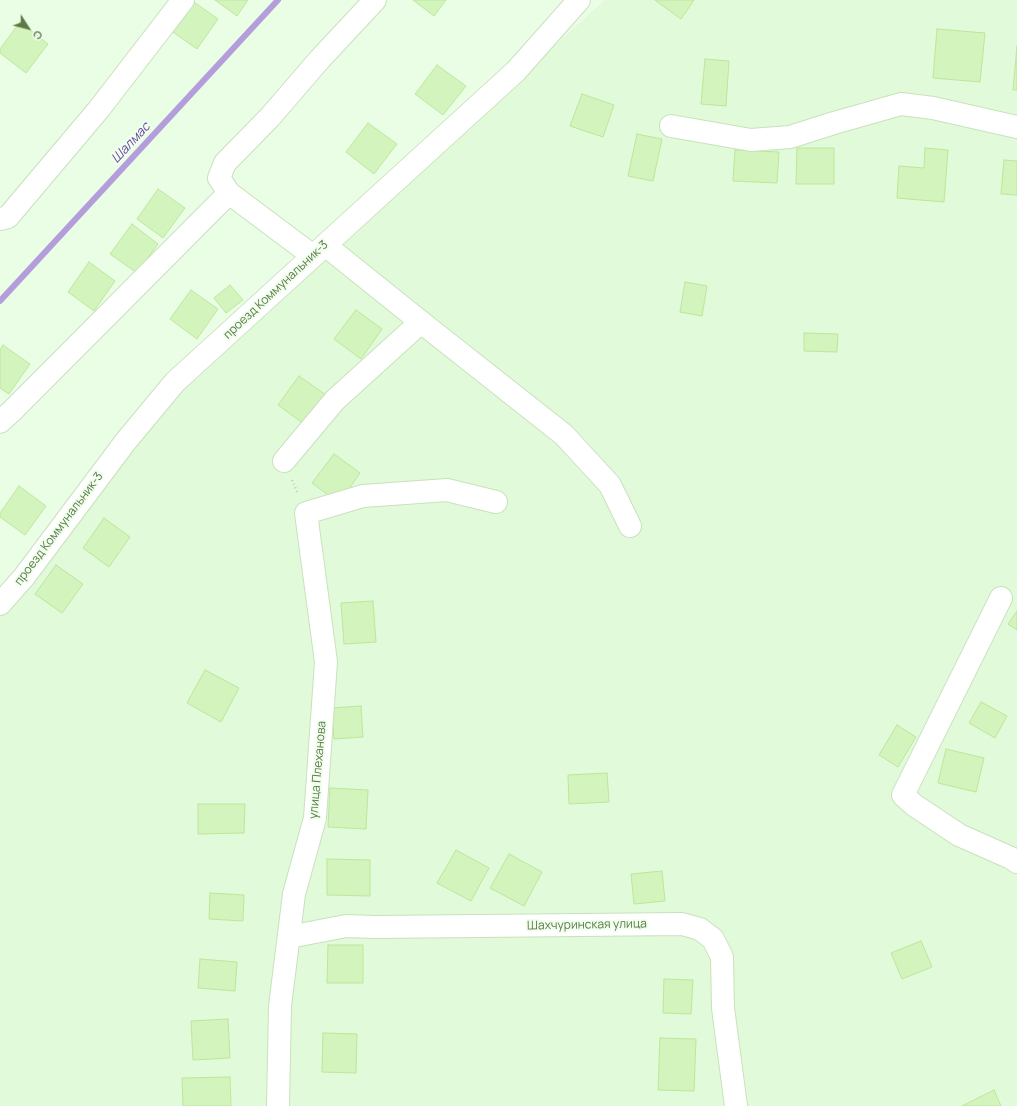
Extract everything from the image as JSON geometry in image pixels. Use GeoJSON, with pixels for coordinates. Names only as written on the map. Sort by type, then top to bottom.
{"type":"FeatureCollection","features":[{"type":"Feature","properties":{"kind":"street"},"geometry":{"type":"LineString","coordinates":[[0,219],[8,217],[99,109],[182,0]]}},
{"type":"Feature","properties":{"kind":"street"},"geometry":{"type":"LineString","coordinates":[[374,0],[270,117],[225,162],[219,178],[229,193],[319,250],[421,322],[564,436],[610,485],[630,526]]}},
{"type":"Feature","properties":{"kind":"street","name":"проезд Коммунальник-3"},"geometry":{"type":"LineString","coordinates":[[0,604],[24,577],[126,441],[176,382],[516,71],[579,0]]}},
{"type":"Feature","properties":{"kind":"street"},"geometry":{"type":"LineString","coordinates":[[672,126],[751,140],[790,137],[901,104],[933,108],[1017,127]]}},
{"type":"Feature","properties":{"kind":"street"},"geometry":{"type":"LineString","coordinates":[[0,422],[229,193]]}},
{"type":"Feature","properties":{"kind":"street"},"geometry":{"type":"LineString","coordinates":[[284,461],[334,400],[421,322]]}},
{"type":"Feature","properties":{"kind":"street"},"geometry":{"type":"LineString","coordinates":[[306,513],[363,496],[446,490],[496,502]]}},
{"type":"Feature","properties":{"kind":"street","name":"улица Плеханова"},"geometry":{"type":"LineString","coordinates":[[278,1106],[280,1006],[294,894],[315,818],[326,662],[306,513]]}},
{"type":"Feature","properties":{"kind":"street"},"geometry":{"type":"LineString","coordinates":[[1001,598],[903,795],[914,805],[959,835],[1015,856]]}},
{"type":"Feature","properties":{"kind":"street","name":"Шахчуринская улица"},"geometry":{"type":"LineString","coordinates":[[289,937],[346,926],[682,924],[700,929],[713,940],[722,957],[723,1008],[736,1106]]}},
{"type":"Feature","properties":{"kind":"path"},"geometry":{"type":"LineString","coordinates":[[284,461],[306,513]]}},
{"type":"Feature","properties":{"kind":"shaded area"},"geometry":{"type":"Polygon","coordinates":[[[605,0],[1017,0],[1017,1106],[0,1106],[0,608],[178,385],[605,0]]]}},
{"type":"Feature","properties":{"kind":"building"},"geometry":{"type":"Polygon","coordinates":[[[191,0],[218,19],[197,49],[170,30],[191,0]]]}},
{"type":"Feature","properties":{"kind":"building"},"geometry":{"type":"Polygon","coordinates":[[[215,0],[248,0],[237,16],[215,0]]]}},
{"type":"Feature","properties":{"kind":"building"},"geometry":{"type":"Polygon","coordinates":[[[413,0],[446,0],[434,16],[413,0]]]}},
{"type":"Feature","properties":{"kind":"building"},"geometry":{"type":"Polygon","coordinates":[[[655,0],[694,0],[681,19],[655,0]]]}},
{"type":"Feature","properties":{"kind":"building"},"geometry":{"type":"Polygon","coordinates":[[[20,22],[48,44],[26,73],[0,53],[0,49],[20,22]]]}},
{"type":"Feature","properties":{"kind":"building"},"geometry":{"type":"Polygon","coordinates":[[[937,29],[985,33],[980,82],[933,78],[937,29]]]}},
{"type":"Feature","properties":{"kind":"building"},"geometry":{"type":"Polygon","coordinates":[[[1017,46],[1017,90],[1013,90],[1017,46]]]}},
{"type":"Feature","properties":{"kind":"building"},"geometry":{"type":"Polygon","coordinates":[[[705,59],[729,61],[726,106],[701,104],[705,59]]]}},
{"type":"Feature","properties":{"kind":"building"},"geometry":{"type":"Polygon","coordinates":[[[437,65],[466,86],[443,115],[415,94],[437,65]]]}},
{"type":"Feature","properties":{"kind":"building"},"geometry":{"type":"Polygon","coordinates":[[[582,94],[614,105],[603,137],[570,126],[582,94]]]}},
{"type":"Feature","properties":{"kind":"building"},"geometry":{"type":"Polygon","coordinates":[[[368,123],[397,144],[374,174],[346,152],[368,123]]]}},
{"type":"Feature","properties":{"kind":"building"},"geometry":{"type":"Polygon","coordinates":[[[637,134],[662,139],[653,181],[628,176],[637,134]]]}},
{"type":"Feature","properties":{"kind":"building"},"geometry":{"type":"Polygon","coordinates":[[[797,148],[834,148],[834,184],[796,184],[797,148]]]}},
{"type":"Feature","properties":{"kind":"building"},"geometry":{"type":"Polygon","coordinates":[[[925,148],[948,150],[944,202],[897,198],[899,166],[924,168],[925,148]]]}},
{"type":"Feature","properties":{"kind":"building"},"geometry":{"type":"Polygon","coordinates":[[[735,150],[779,152],[777,183],[733,181],[735,150]]]}},
{"type":"Feature","properties":{"kind":"building"},"geometry":{"type":"Polygon","coordinates":[[[1004,160],[1017,161],[1017,195],[1001,194],[1004,160]]]}},
{"type":"Feature","properties":{"kind":"building"},"geometry":{"type":"Polygon","coordinates":[[[158,189],[185,208],[163,238],[137,219],[158,189]]]}},
{"type":"Feature","properties":{"kind":"building"},"geometry":{"type":"Polygon","coordinates":[[[132,224],[158,244],[137,273],[110,254],[132,224]]]}},
{"type":"Feature","properties":{"kind":"building"},"geometry":{"type":"Polygon","coordinates":[[[89,262],[115,281],[94,311],[68,292],[89,262]]]}},
{"type":"Feature","properties":{"kind":"building"},"geometry":{"type":"Polygon","coordinates":[[[685,282],[707,286],[702,316],[680,312],[685,282]]]}},
{"type":"Feature","properties":{"kind":"building"},"geometry":{"type":"Polygon","coordinates":[[[230,285],[243,300],[226,313],[214,298],[230,285]]]}},
{"type":"Feature","properties":{"kind":"building"},"geometry":{"type":"Polygon","coordinates":[[[191,290],[218,309],[197,339],[170,319],[191,290]]]}},
{"type":"Feature","properties":{"kind":"building"},"geometry":{"type":"Polygon","coordinates":[[[356,310],[382,329],[361,359],[334,339],[356,310]]]}},
{"type":"Feature","properties":{"kind":"building"},"geometry":{"type":"Polygon","coordinates":[[[804,333],[838,334],[837,352],[804,351],[804,333]]]}},
{"type":"Feature","properties":{"kind":"building"},"geometry":{"type":"Polygon","coordinates":[[[3,345],[30,364],[9,394],[0,388],[0,350],[3,345]]]}},
{"type":"Feature","properties":{"kind":"building"},"geometry":{"type":"Polygon","coordinates":[[[299,376],[326,395],[304,424],[278,405],[299,376]]]}},
{"type":"Feature","properties":{"kind":"building"},"geometry":{"type":"Polygon","coordinates":[[[334,454],[360,473],[339,503],[312,483],[334,454]]]}},
{"type":"Feature","properties":{"kind":"building"},"geometry":{"type":"Polygon","coordinates":[[[19,486],[46,506],[25,535],[0,517],[0,513],[19,486]]]}},
{"type":"Feature","properties":{"kind":"building"},"geometry":{"type":"Polygon","coordinates":[[[104,518],[130,537],[109,567],[83,548],[104,518]]]}},
{"type":"Feature","properties":{"kind":"building"},"geometry":{"type":"Polygon","coordinates":[[[56,565],[83,584],[62,613],[35,594],[56,565]]]}},
{"type":"Feature","properties":{"kind":"building"},"geometry":{"type":"Polygon","coordinates":[[[373,601],[376,642],[344,644],[341,603],[373,601]]]}},
{"type":"Feature","properties":{"kind":"building"},"geometry":{"type":"Polygon","coordinates":[[[1017,611],[1017,630],[1008,624],[1017,611]]]}},
{"type":"Feature","properties":{"kind":"building"},"geometry":{"type":"Polygon","coordinates":[[[205,670],[239,688],[221,722],[187,703],[205,670]]]}},
{"type":"Feature","properties":{"kind":"building"},"geometry":{"type":"Polygon","coordinates":[[[981,702],[1007,716],[995,738],[969,723],[981,702]]]}},
{"type":"Feature","properties":{"kind":"building"},"geometry":{"type":"Polygon","coordinates":[[[361,706],[363,737],[334,739],[332,708],[361,706]]]}},
{"type":"Feature","properties":{"kind":"building"},"geometry":{"type":"Polygon","coordinates":[[[897,725],[916,737],[898,767],[879,755],[897,725]]]}},
{"type":"Feature","properties":{"kind":"building"},"geometry":{"type":"Polygon","coordinates":[[[946,749],[984,758],[976,792],[938,783],[946,749]]]}},
{"type":"Feature","properties":{"kind":"building"},"geometry":{"type":"Polygon","coordinates":[[[607,773],[609,802],[569,804],[568,775],[607,773]]]}},
{"type":"Feature","properties":{"kind":"building"},"geometry":{"type":"Polygon","coordinates":[[[330,788],[368,790],[366,829],[328,827],[330,788]]]}},
{"type":"Feature","properties":{"kind":"building"},"geometry":{"type":"Polygon","coordinates":[[[198,804],[245,804],[244,833],[198,834],[198,804]]]}},
{"type":"Feature","properties":{"kind":"building"},"geometry":{"type":"Polygon","coordinates":[[[456,850],[489,868],[471,901],[437,883],[456,850]]]}},
{"type":"Feature","properties":{"kind":"building"},"geometry":{"type":"Polygon","coordinates":[[[509,854],[542,872],[524,906],[490,888],[509,854]]]}},
{"type":"Feature","properties":{"kind":"building"},"geometry":{"type":"Polygon","coordinates":[[[327,859],[370,860],[370,896],[327,895],[327,859]]]}},
{"type":"Feature","properties":{"kind":"building"},"geometry":{"type":"Polygon","coordinates":[[[662,871],[665,901],[634,904],[631,874],[662,871]]]}},
{"type":"Feature","properties":{"kind":"building"},"geometry":{"type":"Polygon","coordinates":[[[210,893],[244,895],[243,921],[209,919],[210,893]]]}},
{"type":"Feature","properties":{"kind":"building"},"geometry":{"type":"Polygon","coordinates":[[[921,941],[932,967],[902,979],[891,953],[921,941]]]}},
{"type":"Feature","properties":{"kind":"building"},"geometry":{"type":"Polygon","coordinates":[[[328,945],[363,945],[363,983],[327,983],[328,945]]]}},
{"type":"Feature","properties":{"kind":"building"},"geometry":{"type":"Polygon","coordinates":[[[200,959],[237,962],[235,991],[198,988],[200,959]]]}},
{"type":"Feature","properties":{"kind":"building"},"geometry":{"type":"Polygon","coordinates":[[[664,979],[693,980],[691,1014],[663,1013],[664,979]]]}},
{"type":"Feature","properties":{"kind":"building"},"geometry":{"type":"Polygon","coordinates":[[[228,1019],[230,1058],[193,1060],[191,1021],[228,1019]]]}},
{"type":"Feature","properties":{"kind":"building"},"geometry":{"type":"Polygon","coordinates":[[[323,1033],[357,1034],[356,1073],[322,1072],[323,1033]]]}},
{"type":"Feature","properties":{"kind":"building"},"geometry":{"type":"Polygon","coordinates":[[[660,1038],[696,1039],[694,1091],[658,1090],[660,1038]]]}},
{"type":"Feature","properties":{"kind":"building"},"geometry":{"type":"Polygon","coordinates":[[[230,1077],[231,1106],[183,1106],[182,1078],[230,1077]]]}},
{"type":"Feature","properties":{"kind":"building"},"geometry":{"type":"Polygon","coordinates":[[[994,1090],[1001,1106],[962,1106],[994,1090]]]}},
{"type":"Feature","properties":{"kind":"waterway","name":"Шалмас"},"geometry":{"type":"LineString","coordinates":[[0,301],[278,0]]}}]}
